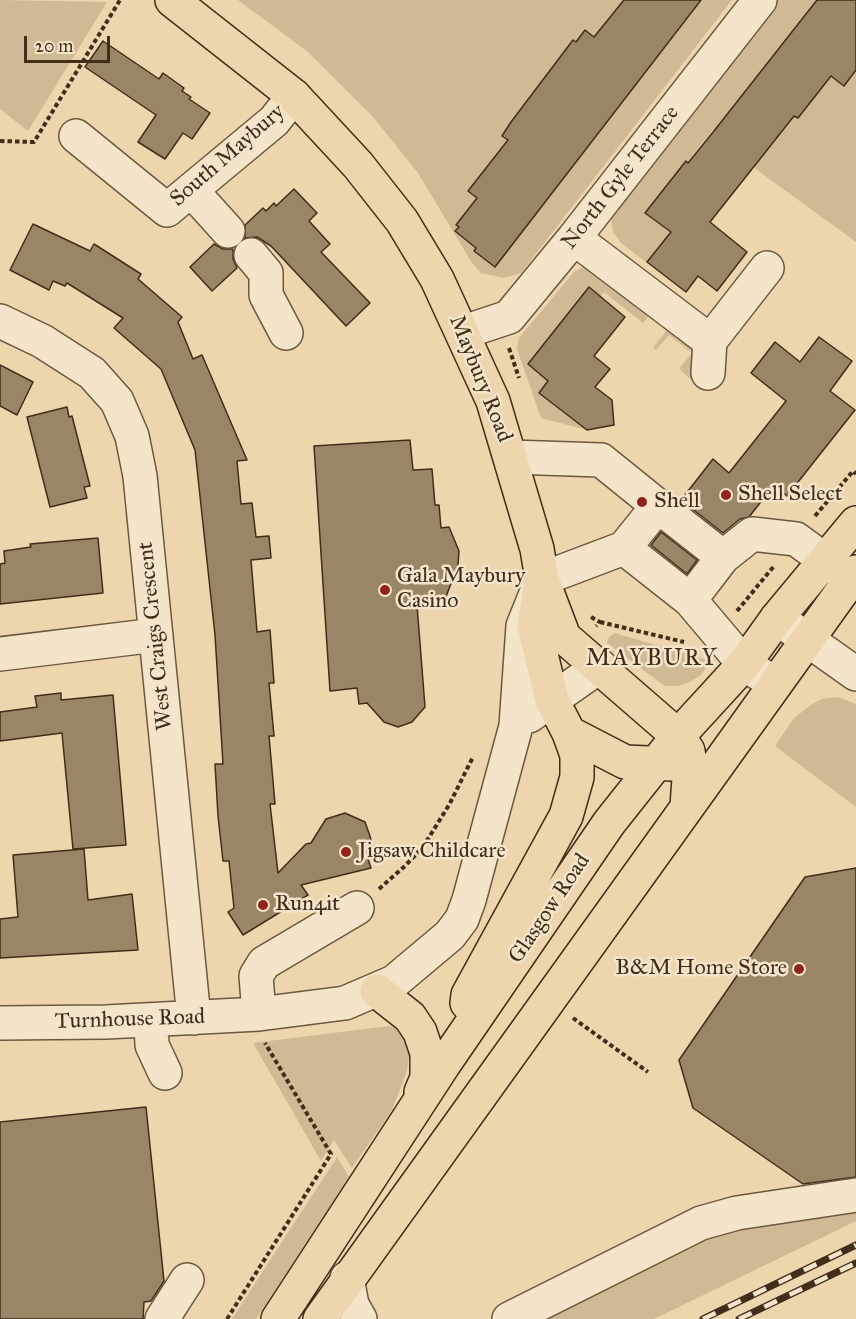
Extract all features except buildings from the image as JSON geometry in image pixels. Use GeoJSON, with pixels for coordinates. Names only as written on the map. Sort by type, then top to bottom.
{"type":"FeatureCollection","features":[{"type":"Feature","properties":{"kind":"main road","name":"Maybury Road"},"geometry":{"type":"LineString","coordinates":[[172,0],[294,96],[358,165],[402,221],[437,279],[464,332],[493,401],[537,549],[542,579],[564,637],[573,647],[600,666],[684,750]]}},
{"type":"Feature","properties":{"kind":"main road"},"geometry":{"type":"LineString","coordinates":[[320,1319],[347,1278],[807,638],[844,571],[856,523]]}},
{"type":"Feature","properties":{"kind":"main road"},"geometry":{"type":"LineString","coordinates":[[687,807],[684,750],[777,618],[844,571]]}},
{"type":"Feature","properties":{"kind":"main road"},"geometry":{"type":"LineString","coordinates":[[462,1037],[468,995],[566,816],[577,777],[577,755],[569,733],[552,700],[534,625],[542,579]]}},
{"type":"Feature","properties":{"kind":"main road"},"geometry":{"type":"LineString","coordinates":[[569,733],[625,762],[654,765],[684,750],[732,745]]}},
{"type":"Feature","properties":{"kind":"main road","name":"Glasgow Road"},"geometry":{"type":"LineString","coordinates":[[278,1319],[462,1037],[609,824],[654,765]]}},
{"type":"Feature","properties":{"kind":"main road"},"geometry":{"type":"LineString","coordinates":[[377,991],[410,1017],[420,1032],[428,1053],[427,1078],[415,1108]]}},
{"type":"Feature","properties":{"kind":"street","name":"North Gyle Terrace"},"geometry":{"type":"LineString","coordinates":[[464,332],[501,321],[509,316],[574,238],[760,0]]}},
{"type":"Feature","properties":{"kind":"street","name":"South Maybury"},"geometry":{"type":"LineString","coordinates":[[76,136],[167,210],[274,121],[294,96]]}},
{"type":"Feature","properties":{"kind":"street"},"geometry":{"type":"LineString","coordinates":[[191,190],[228,231]]}},
{"type":"Feature","properties":{"kind":"street"},"geometry":{"type":"LineString","coordinates":[[574,238],[709,357],[767,268]]}},
{"type":"Feature","properties":{"kind":"street"},"geometry":{"type":"LineString","coordinates":[[251,255],[266,273],[266,295],[286,333]]}},
{"type":"Feature","properties":{"kind":"street","name":"West Craigs Crescent"},"geometry":{"type":"LineString","coordinates":[[0,321],[51,346],[92,373],[117,401],[132,436],[140,476],[194,1018]]}},
{"type":"Feature","properties":{"kind":"street"},"geometry":{"type":"LineString","coordinates":[[511,457],[601,460],[723,557]]}},
{"type":"Feature","properties":{"kind":"street"},"geometry":{"type":"LineString","coordinates":[[542,579],[624,548],[657,506]]}},
{"type":"Feature","properties":{"kind":"street"},"geometry":{"type":"LineString","coordinates":[[690,600],[723,557],[752,534],[796,539],[844,571]]}},
{"type":"Feature","properties":{"kind":"street"},"geometry":{"type":"LineString","coordinates":[[624,548],[690,600],[744,664],[774,683]]}},
{"type":"Feature","properties":{"kind":"street","name":"Turnhouse Road"},"geometry":{"type":"LineString","coordinates":[[0,1023],[194,1018],[266,1025],[345,1003],[377,991],[411,970],[450,935],[462,919],[469,900],[516,726],[524,626],[542,579]]}},
{"type":"Feature","properties":{"kind":"street"},"geometry":{"type":"LineString","coordinates":[[777,618],[856,674]]}},
{"type":"Feature","properties":{"kind":"street"},"geometry":{"type":"LineString","coordinates":[[0,654],[156,635]]}},
{"type":"Feature","properties":{"kind":"street"},"geometry":{"type":"LineString","coordinates":[[516,726],[600,666]]}},
{"type":"Feature","properties":{"kind":"street"},"geometry":{"type":"LineString","coordinates":[[266,1025],[256,976],[264,963],[357,908]]}},
{"type":"Feature","properties":{"kind":"street"},"geometry":{"type":"LineString","coordinates":[[151,1020],[152,1045],[165,1073]]}},
{"type":"Feature","properties":{"kind":"street"},"geometry":{"type":"LineString","coordinates":[[509,1319],[701,1223],[737,1213],[856,1196]]}},
{"type":"Feature","properties":{"kind":"street"},"geometry":{"type":"LineString","coordinates":[[347,1278],[352,1305],[360,1319]]}},
{"type":"Feature","properties":{"kind":"street"},"geometry":{"type":"LineString","coordinates":[[162,1319],[187,1280]]}},
{"type":"Feature","properties":{"kind":"path"},"geometry":{"type":"LineString","coordinates":[[0,141],[34,142],[120,0]]}},
{"type":"Feature","properties":{"kind":"path"},"geometry":{"type":"LineString","coordinates":[[501,321],[522,389]]}},
{"type":"Feature","properties":{"kind":"path"},"geometry":{"type":"LineString","coordinates":[[583,614],[600,622],[686,642]]}},
{"type":"Feature","properties":{"kind":"path"},"geometry":{"type":"LineString","coordinates":[[573,647],[600,622]]}},
{"type":"Feature","properties":{"kind":"path"},"geometry":{"type":"LineString","coordinates":[[357,908],[423,847],[454,796],[477,751]]}},
{"type":"Feature","properties":{"kind":"path"},"geometry":{"type":"LineString","coordinates":[[573,1018],[648,1072]]}},
{"type":"Feature","properties":{"kind":"path"},"geometry":{"type":"LineString","coordinates":[[227,1319],[331,1154],[262,1038],[266,1025]]}},
{"type":"Feature","properties":{"kind":"shaded area"},"geometry":{"type":"Polygon","coordinates":[[[0,0],[107,2],[28,131],[0,109],[0,0]]]}},
{"type":"Feature","properties":{"kind":"shaded area"},"geometry":{"type":"Polygon","coordinates":[[[238,0],[732,0],[521,273],[503,278],[481,273],[472,263],[418,173],[373,117],[308,52],[238,0]]]}},
{"type":"Feature","properties":{"kind":"shaded area"},"geometry":{"type":"Polygon","coordinates":[[[777,0],[856,0],[856,242],[753,167],[756,163],[713,130],[646,212],[671,232],[647,263],[621,243],[613,232],[611,219],[613,210],[777,0]]]}},
{"type":"Feature","properties":{"kind":"shaded area"},"geometry":{"type":"Polygon","coordinates":[[[586,265],[648,317],[643,323],[604,292],[600,297],[589,288],[528,364],[548,381],[539,393],[587,430],[541,418],[517,349],[519,338],[574,272],[586,265]]]}},
{"type":"Feature","properties":{"kind":"shaded area"},"geometry":{"type":"Polygon","coordinates":[[[673,322],[695,347],[697,385],[679,369],[692,353],[669,335],[656,350],[653,348],[673,322]]]}},
{"type":"Feature","properties":{"kind":"shaded area"},"geometry":{"type":"Polygon","coordinates":[[[615,633],[711,661],[701,675],[690,682],[678,686],[665,686],[607,643],[609,637],[615,633]]]}},
{"type":"Feature","properties":{"kind":"shaded area"},"geometry":{"type":"Polygon","coordinates":[[[838,697],[856,704],[856,807],[775,746],[794,718],[822,699],[838,697]]]}},
{"type":"Feature","properties":{"kind":"shaded area"},"geometry":{"type":"Polygon","coordinates":[[[389,1026],[401,1030],[410,1046],[407,1071],[392,1110],[352,1168],[334,1140],[321,1161],[253,1043],[389,1026]]]}},
{"type":"Feature","properties":{"kind":"shaded area"},"geometry":{"type":"Polygon","coordinates":[[[337,1157],[349,1177],[256,1319],[232,1319],[337,1157]]]}},
{"type":"Feature","properties":{"kind":"shaded area"},"geometry":{"type":"Polygon","coordinates":[[[856,1195],[856,1221],[654,1319],[509,1319],[667,1239],[856,1195]]]}},
{"type":"Feature","properties":{"kind":"railway"},"geometry":{"type":"LineString","coordinates":[[703,1319],[856,1245]]}},
{"type":"Feature","properties":{"kind":"railway"},"geometry":{"type":"LineString","coordinates":[[739,1319],[856,1263]]}},
{"type":"Feature","properties":{"kind":"place","name":"Shell Select"},"geometry":{"type":"Point","coordinates":[726,495]}},
{"type":"Feature","properties":{"kind":"place","name":"Shell"},"geometry":{"type":"Point","coordinates":[642,502]}},
{"type":"Feature","properties":{"kind":"place","name":"Gala Maybury Casino"},"geometry":{"type":"Point","coordinates":[385,590]}},
{"type":"Feature","properties":{"kind":"place","name":"Jigsaw Childcare"},"geometry":{"type":"Point","coordinates":[346,852]}},
{"type":"Feature","properties":{"kind":"place","name":"Run4it"},"geometry":{"type":"Point","coordinates":[263,905]}},
{"type":"Feature","properties":{"kind":"place","name":"B&M Home Store"},"geometry":{"type":"Point","coordinates":[799,969]}},
{"type":"Feature","properties":{"kind":"district","name":"MAYBURY"},"geometry":{"type":"Point","coordinates":[652,659]}}]}
